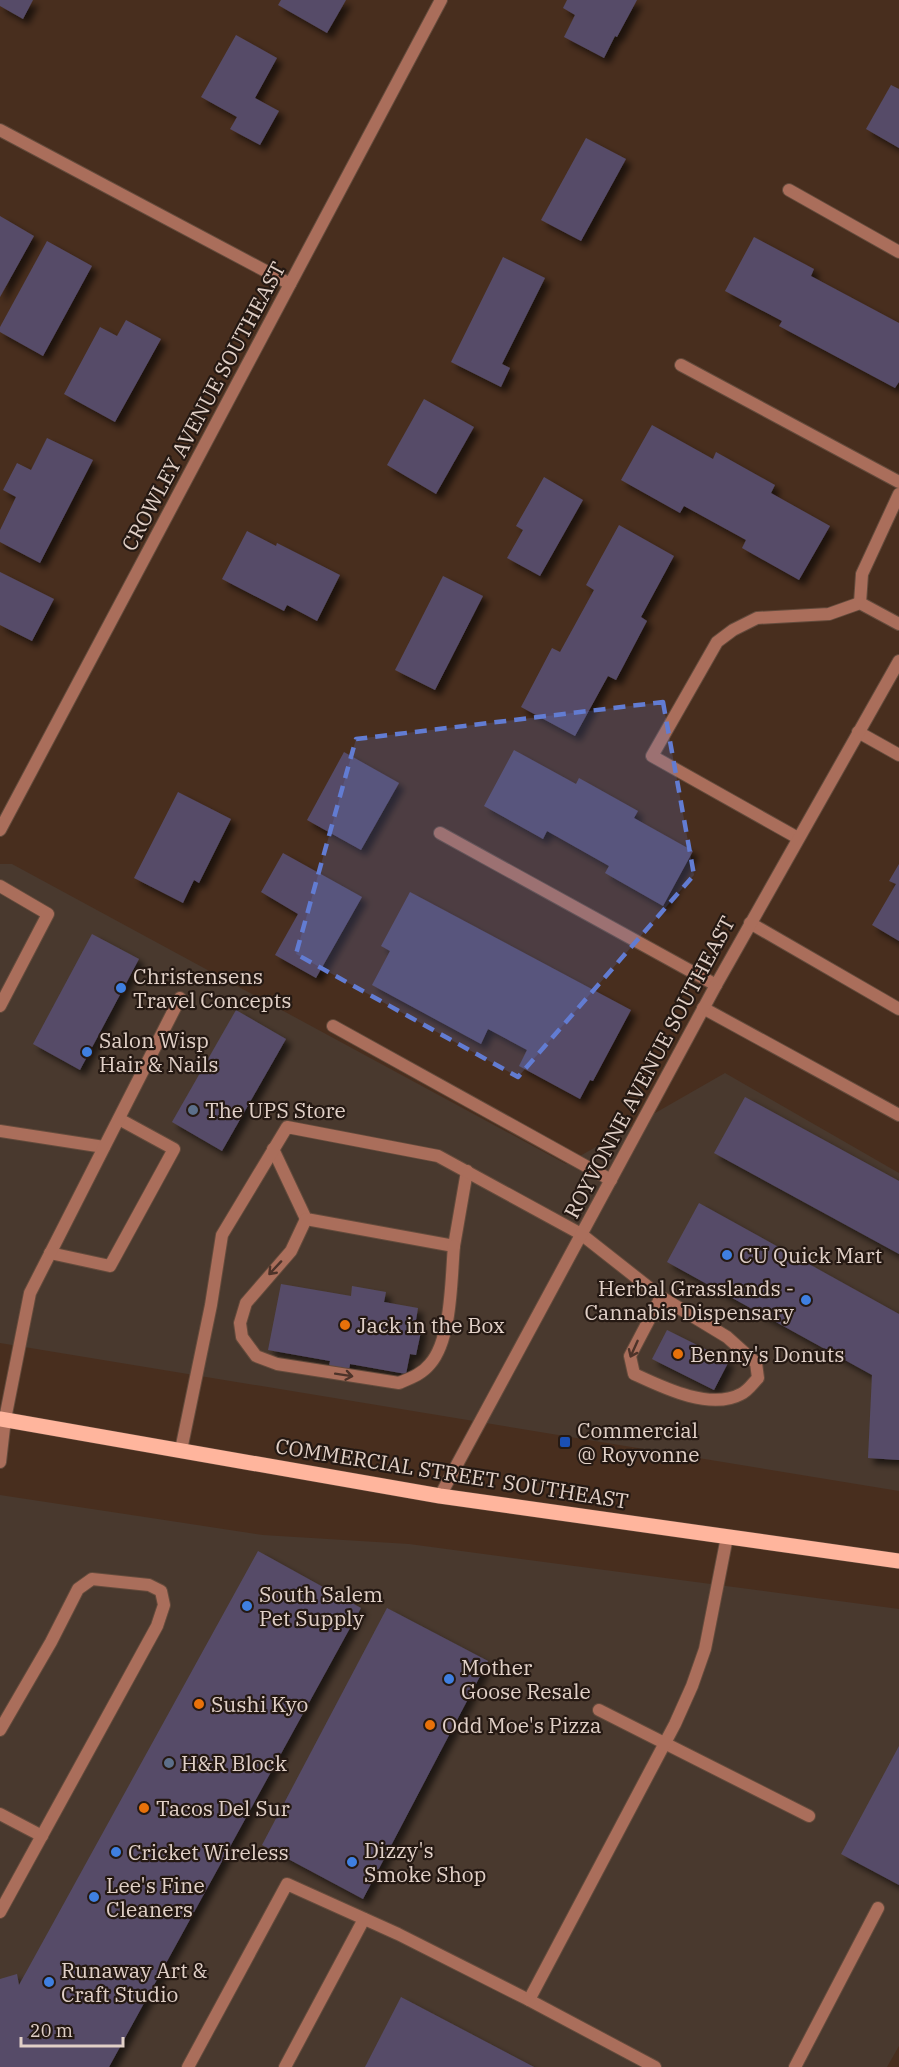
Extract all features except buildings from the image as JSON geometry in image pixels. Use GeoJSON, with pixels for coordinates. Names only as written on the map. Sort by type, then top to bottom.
{"type":"FeatureCollection","features":[{"type":"Feature","properties":{"kind":"main road","name":"COMMERCIAL STREET SOUTHEAST"},"geometry":{"type":"LineString","coordinates":[[3,1419],[440,1496],[899,1562]]}},
{"type":"Feature","properties":{"kind":"street","name":"CROWLEY AVENUE SOUTHEAST"},"geometry":{"type":"LineString","coordinates":[[0,830],[441,0]]}},
{"type":"Feature","properties":{"kind":"street"},"geometry":{"type":"LineString","coordinates":[[0,130],[290,284]]}},
{"type":"Feature","properties":{"kind":"street"},"geometry":{"type":"LineString","coordinates":[[789,190],[899,252]]}},
{"type":"Feature","properties":{"kind":"street"},"geometry":{"type":"LineString","coordinates":[[681,365],[899,482]]}},
{"type":"Feature","properties":{"kind":"street"},"geometry":{"type":"LineString","coordinates":[[860,603],[862,574],[899,494]]}},
{"type":"Feature","properties":{"kind":"street"},"geometry":{"type":"LineString","coordinates":[[798,838],[651,756],[717,642],[733,630],[757,618],[829,614],[860,603],[899,624]]}},
{"type":"Feature","properties":{"kind":"street","name":"ROYVONNE AVENUE SOUTHEAST"},"geometry":{"type":"LineString","coordinates":[[440,1496],[703,1008],[899,661]]}},
{"type":"Feature","properties":{"kind":"street"},"geometry":{"type":"LineString","coordinates":[[858,732],[899,755]]}},
{"type":"Feature","properties":{"kind":"street"},"geometry":{"type":"LineString","coordinates":[[440,833],[716,985]]}},
{"type":"Feature","properties":{"kind":"street"},"geometry":{"type":"LineString","coordinates":[[0,886],[48,914],[0,1006]]}},
{"type":"Feature","properties":{"kind":"street"},"geometry":{"type":"LineString","coordinates":[[750,923],[899,1009]]}},
{"type":"Feature","properties":{"kind":"street"},"geometry":{"type":"LineString","coordinates":[[0,1462],[3,1419],[30,1293],[180,998]]}},
{"type":"Feature","properties":{"kind":"street"},"geometry":{"type":"LineString","coordinates":[[703,1008],[899,1115]]}},
{"type":"Feature","properties":{"kind":"street"},"geometry":{"type":"LineString","coordinates":[[333,1026],[611,1180]]}},
{"type":"Feature","properties":{"kind":"street"},"geometry":{"type":"LineString","coordinates":[[50,1253],[110,1266],[174,1149],[119,1119]]}},
{"type":"Feature","properties":{"kind":"street"},"geometry":{"type":"LineString","coordinates":[[181,1450],[211,1305],[222,1235],[287,1126],[438,1156],[581,1234],[661,1297],[727,1337],[756,1363],[758,1378],[743,1394],[725,1400],[679,1395],[634,1374],[630,1356],[661,1297]]}},
{"type":"Feature","properties":{"kind":"street"},"geometry":{"type":"LineString","coordinates":[[0,1131],[104,1147]]}},
{"type":"Feature","properties":{"kind":"street"},"geometry":{"type":"LineString","coordinates":[[273,1149],[306,1219]]}},
{"type":"Feature","properties":{"kind":"street"},"geometry":{"type":"LineString","coordinates":[[306,1219],[291,1251],[246,1303],[240,1323],[242,1337],[256,1356],[277,1364],[399,1383],[417,1376],[431,1364],[443,1343],[454,1246],[467,1171]]}},
{"type":"Feature","properties":{"kind":"street"},"geometry":{"type":"LineString","coordinates":[[306,1219],[454,1246]]}},
{"type":"Feature","properties":{"kind":"street"},"geometry":{"type":"LineString","coordinates":[[529,2000],[664,1744],[692,1686],[705,1649],[727,1537]]}},
{"type":"Feature","properties":{"kind":"street"},"geometry":{"type":"LineString","coordinates":[[0,1730],[51,1642],[78,1589],[92,1579],[149,1585],[161,1591],[164,1605],[157,1626],[0,1912]]}},
{"type":"Feature","properties":{"kind":"street"},"geometry":{"type":"LineString","coordinates":[[599,1710],[809,1816]]}},
{"type":"Feature","properties":{"kind":"street"},"geometry":{"type":"LineString","coordinates":[[0,1814],[42,1836]]}},
{"type":"Feature","properties":{"kind":"street"},"geometry":{"type":"LineString","coordinates":[[188,2067],[287,1884],[398,1934],[529,2000],[654,2067]]}},
{"type":"Feature","properties":{"kind":"street"},"geometry":{"type":"LineString","coordinates":[[795,2067],[878,1908]]}},
{"type":"Feature","properties":{"kind":"street"},"geometry":{"type":"LineString","coordinates":[[285,2067],[364,1919]]}},
{"type":"Feature","properties":{"kind":"highlighted area"},"geometry":{"type":"Polygon","coordinates":[[[663,702],[694,875],[518,1077],[296,954],[356,739],[663,702]]]}},
{"type":"Feature","properties":{"kind":"shaded area"},"geometry":{"type":"Polygon","coordinates":[[[0,864],[12,864],[566,1164],[725,1073],[899,1173],[899,1491],[0,1343],[0,864]]]}},
{"type":"Feature","properties":{"kind":"shaded area"},"geometry":{"type":"Polygon","coordinates":[[[0,1495],[263,1535],[409,1544],[899,1609],[899,2046],[887,2067],[0,2067],[0,1495]]]}},
{"type":"Feature","properties":{"kind":"place","name":"Christensens Travel Concepts"},"geometry":{"type":"Point","coordinates":[121,988]}},
{"type":"Feature","properties":{"kind":"place","name":"Salon Wisp Hair & Nails"},"geometry":{"type":"Point","coordinates":[87,1052]}},
{"type":"Feature","properties":{"kind":"place","name":"The UPS Store"},"geometry":{"type":"Point","coordinates":[193,1110]}},
{"type":"Feature","properties":{"kind":"place","name":"CU Quick Mart"},"geometry":{"type":"Point","coordinates":[727,1255]}},
{"type":"Feature","properties":{"kind":"place","name":"Herbal Grasslands - Cannabis Dispensary"},"geometry":{"type":"Point","coordinates":[806,1300]}},
{"type":"Feature","properties":{"kind":"place","name":"Jack in the Box"},"geometry":{"type":"Point","coordinates":[345,1325]}},
{"type":"Feature","properties":{"kind":"place","name":"Benny's Donuts"},"geometry":{"type":"Point","coordinates":[678,1354]}},
{"type":"Feature","properties":{"kind":"place","name":"Commercial @ Royvonne"},"geometry":{"type":"Point","coordinates":[565,1442]}},
{"type":"Feature","properties":{"kind":"place","name":"South Salem Pet Supply"},"geometry":{"type":"Point","coordinates":[247,1606]}},
{"type":"Feature","properties":{"kind":"place","name":"Mother Goose Resale"},"geometry":{"type":"Point","coordinates":[449,1679]}},
{"type":"Feature","properties":{"kind":"place","name":"Sushi Kyo"},"geometry":{"type":"Point","coordinates":[199,1704]}},
{"type":"Feature","properties":{"kind":"place","name":"Odd Moe's Pizza"},"geometry":{"type":"Point","coordinates":[430,1725]}},
{"type":"Feature","properties":{"kind":"place","name":"H&R Block"},"geometry":{"type":"Point","coordinates":[169,1763]}},
{"type":"Feature","properties":{"kind":"place","name":"Tacos Del Sur"},"geometry":{"type":"Point","coordinates":[144,1808]}},
{"type":"Feature","properties":{"kind":"place","name":"Cricket Wireless"},"geometry":{"type":"Point","coordinates":[116,1852]}},
{"type":"Feature","properties":{"kind":"place","name":"Dizzy's Smoke Shop"},"geometry":{"type":"Point","coordinates":[352,1862]}},
{"type":"Feature","properties":{"kind":"place","name":"Lee's Fine Cleaners"},"geometry":{"type":"Point","coordinates":[94,1897]}},
{"type":"Feature","properties":{"kind":"place","name":"Runaway Art & Craft Studio"},"geometry":{"type":"Point","coordinates":[49,1982]}}]}
